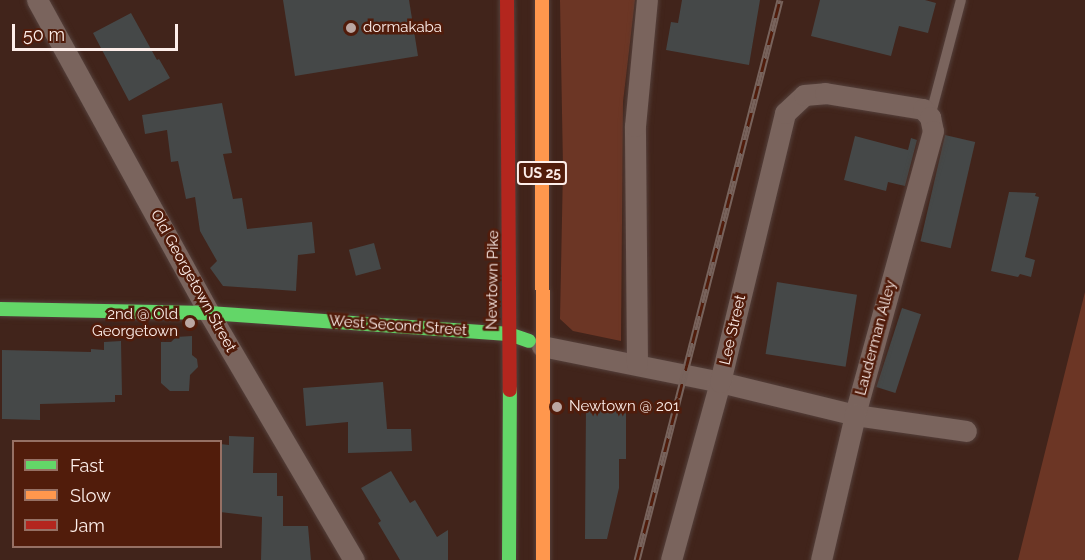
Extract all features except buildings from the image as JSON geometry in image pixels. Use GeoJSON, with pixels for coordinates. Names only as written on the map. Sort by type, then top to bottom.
{"type":"FeatureCollection","features":[{"type":"Feature","properties":{"kind":"main road","name":"Newtown Pike"},"geometry":{"type":"LineString","coordinates":[[507,0],[509,560]]}},
{"type":"Feature","properties":{"kind":"main road","name":"US 25"},"geometry":{"type":"LineString","coordinates":[[542,0],[543,560]]}},
{"type":"Feature","properties":{"kind":"main road","name":"West Second Street"},"geometry":{"type":"LineString","coordinates":[[0,309],[209,313],[509,334],[542,346]]}},
{"type":"Feature","properties":{"kind":"street","name":"Old Georgetown Street"},"geometry":{"type":"LineString","coordinates":[[37,0],[209,313],[354,560]]}},
{"type":"Feature","properties":{"kind":"street"},"geometry":{"type":"LineString","coordinates":[[637,364],[635,126],[647,0]]}},
{"type":"Feature","properties":{"kind":"street","name":"Lee Street"},"geometry":{"type":"LineString","coordinates":[[671,560],[720,382],[785,113],[804,94],[825,93],[923,109],[930,117]]}},
{"type":"Feature","properties":{"kind":"street","name":"Lauderman Alley"},"geometry":{"type":"LineString","coordinates":[[820,560],[855,415],[933,131],[930,117]]}},
{"type":"Feature","properties":{"kind":"street","name":"West Second Street"},"geometry":{"type":"LineString","coordinates":[[542,346],[720,382],[855,415],[966,431]]}},
{"type":"Feature","properties":{"kind":"lane"},"geometry":{"type":"LineString","coordinates":[[930,117],[961,0]]}},
{"type":"Feature","properties":{"kind":"shaded area"},"geometry":{"type":"Polygon","coordinates":[[[560,0],[635,0],[623,102],[621,341],[573,331],[560,319],[563,168],[560,0]]]}},
{"type":"Feature","properties":{"kind":"shaded area"},"geometry":{"type":"Polygon","coordinates":[[[1085,292],[1085,560],[1018,560],[1085,292]]]}},
{"type":"Feature","properties":{"kind":"railway"},"geometry":{"type":"LineString","coordinates":[[637,560],[780,0]]}},
{"type":"Feature","properties":{"kind":"traffic: fast"},"geometry":{"type":"LineString","coordinates":[[0,309],[209,313],[509,334],[529,341]]}},
{"type":"Feature","properties":{"kind":"traffic: fast"},"geometry":{"type":"LineString","coordinates":[[509,560],[510,390]]}},
{"type":"Feature","properties":{"kind":"traffic: slow"},"geometry":{"type":"LineString","coordinates":[[542,0],[543,560]]}},
{"type":"Feature","properties":{"kind":"traffic: jam"},"geometry":{"type":"LineString","coordinates":[[507,0],[510,390]]}},
{"type":"Feature","properties":{"kind":"place","name":"dormakaba"},"geometry":{"type":"Point","coordinates":[351,28]}},
{"type":"Feature","properties":{"kind":"place","name":"2nd @ Old Georgetown"},"geometry":{"type":"Point","coordinates":[190,323]}},
{"type":"Feature","properties":{"kind":"place","name":"Newtown @ 201"},"geometry":{"type":"Point","coordinates":[557,407]}}]}
